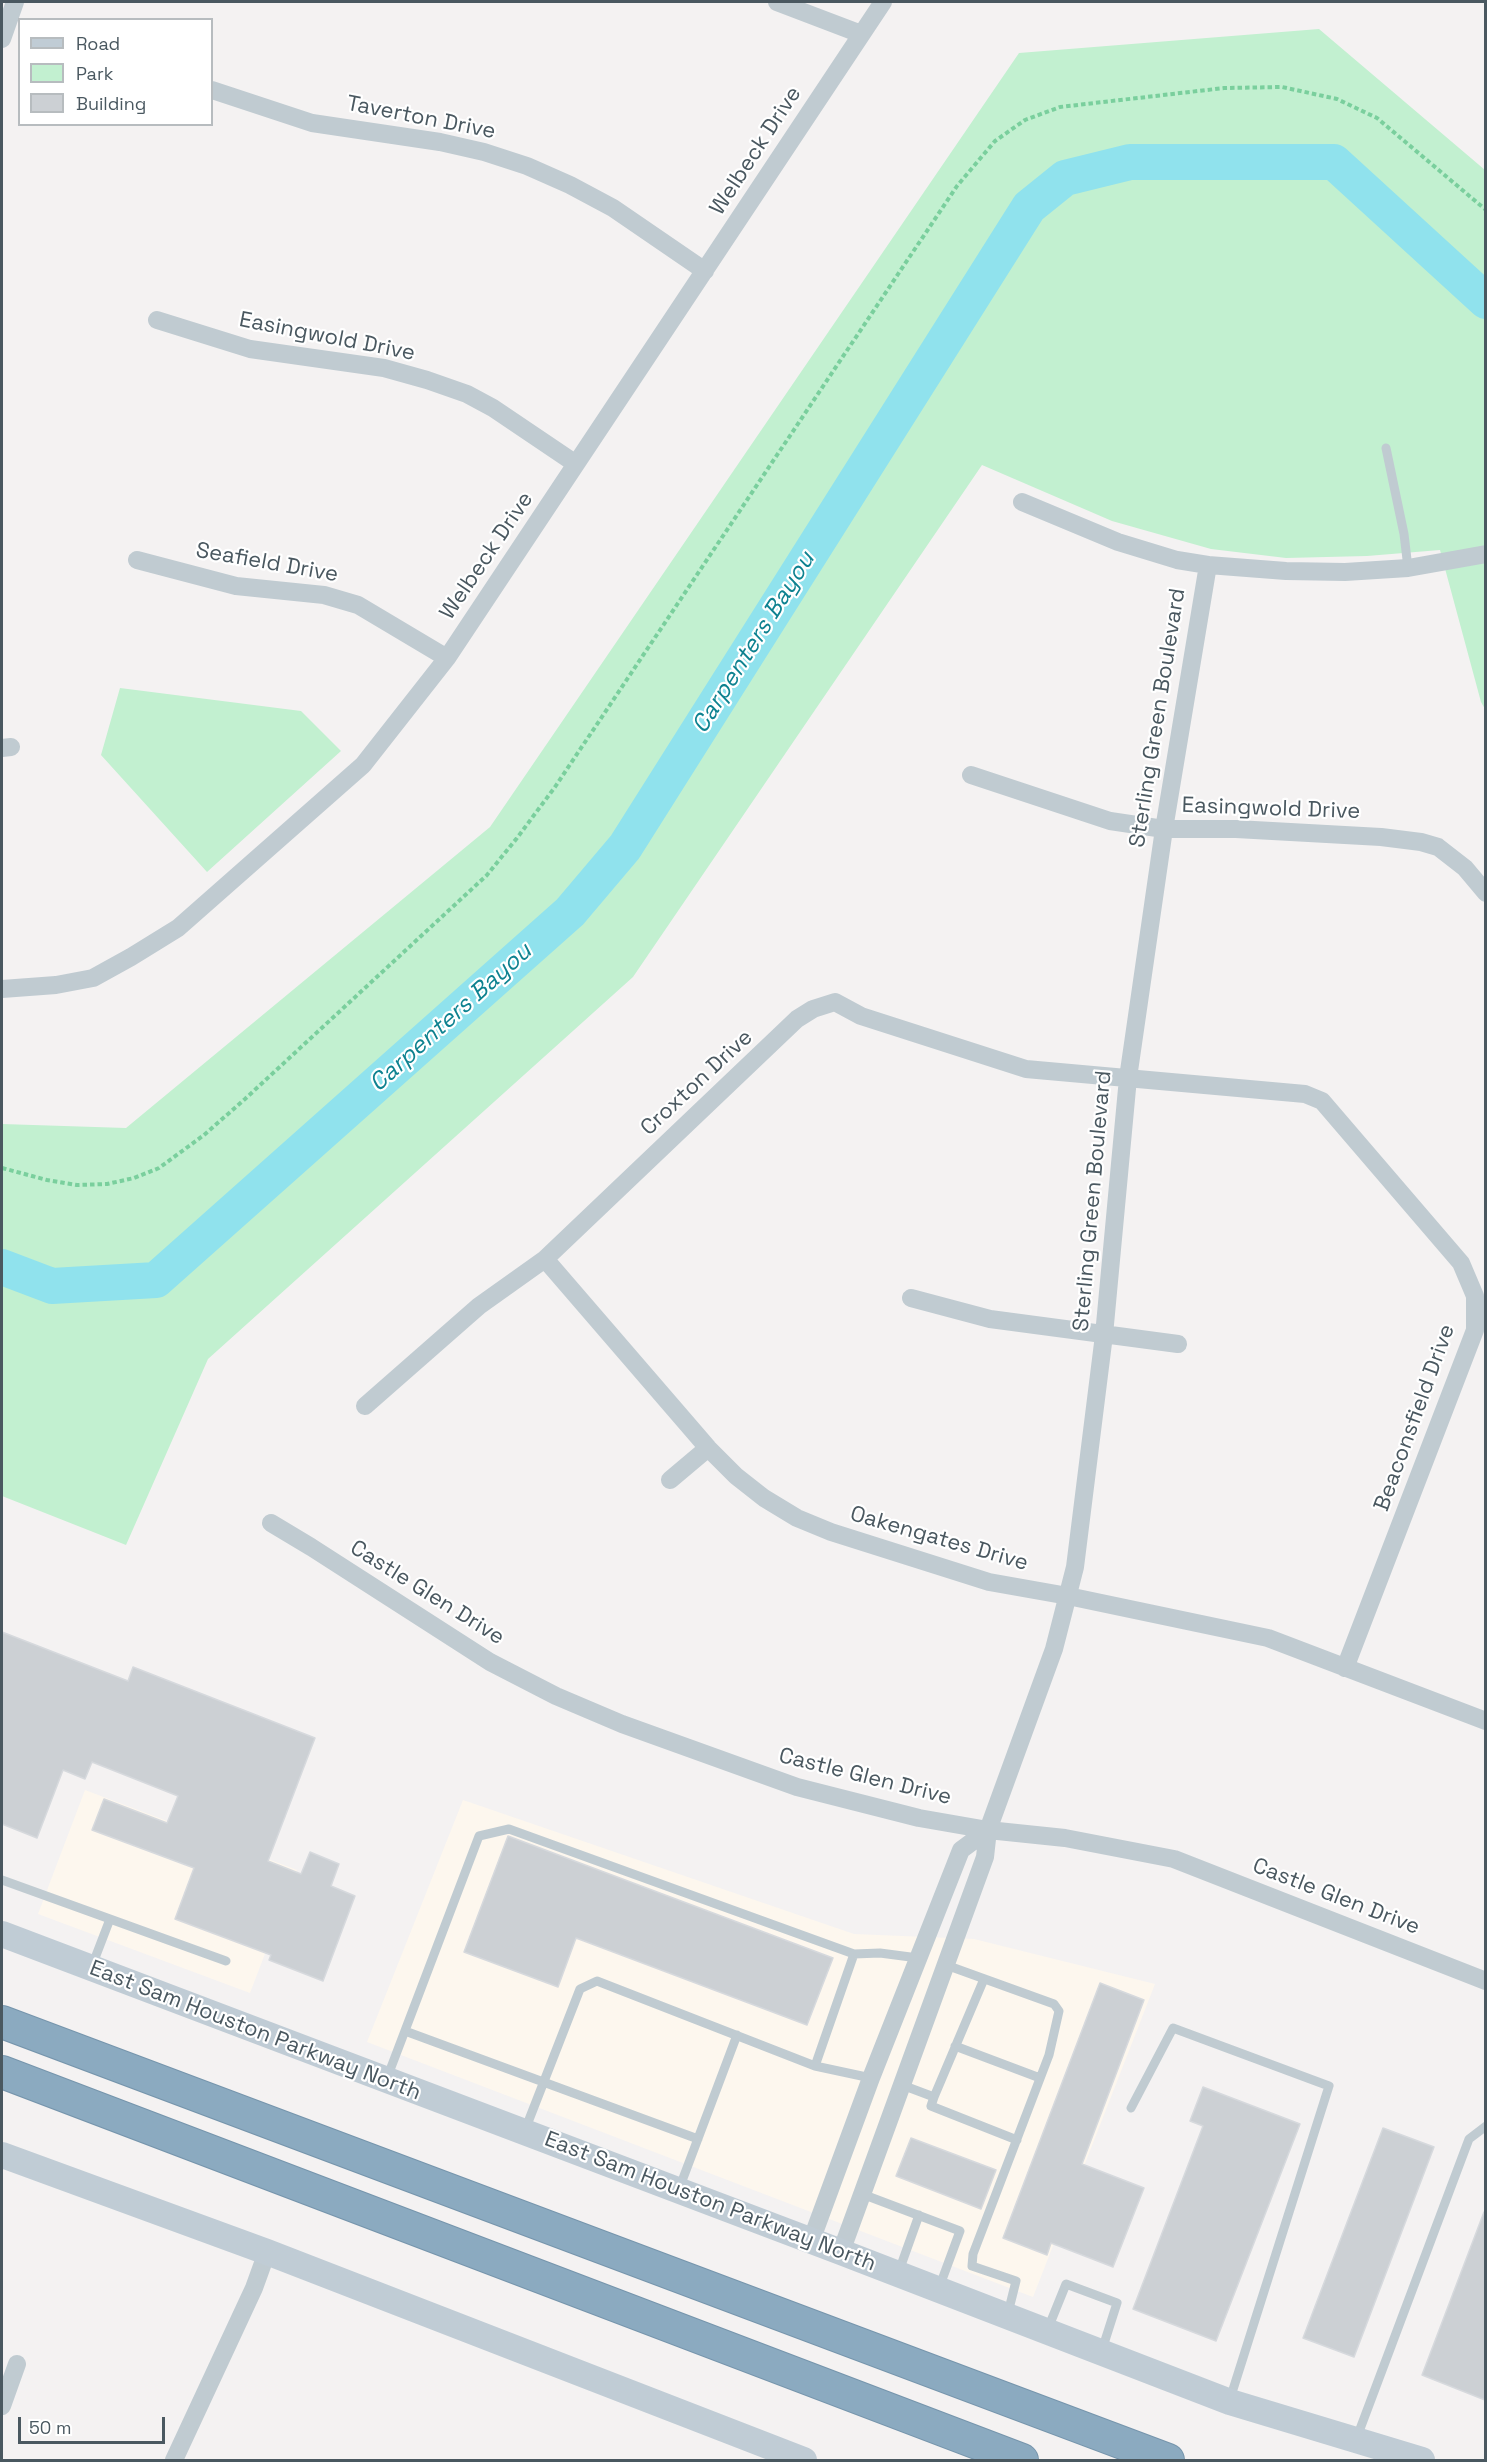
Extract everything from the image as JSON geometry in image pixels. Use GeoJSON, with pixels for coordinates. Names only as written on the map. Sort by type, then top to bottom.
{"type":"FeatureCollection","features":[{"type":"Feature","properties":{"kind":"highway"},"geometry":{"type":"LineString","coordinates":[[2,2010],[43,2025],[152,2078]]}},
{"type":"Feature","properties":{"kind":"highway"},"geometry":{"type":"LineString","coordinates":[[2,2022],[1168,2460]]}},
{"type":"Feature","properties":{"kind":"highway"},"geometry":{"type":"LineString","coordinates":[[2,2072],[1022,2460]]}},
{"type":"Feature","properties":{"kind":"highway"},"geometry":{"type":"LineString","coordinates":[[2,2091],[73,2115],[118,2115]]}},
{"type":"Feature","properties":{"kind":"main road","name":"East Sam Houston Parkway North"},"geometry":{"type":"LineString","coordinates":[[2,1934],[939,2289],[1230,2402],[1422,2460]]}},
{"type":"Feature","properties":{"kind":"main road"},"geometry":{"type":"LineString","coordinates":[[2,2155],[267,2252],[804,2460]]}},
{"type":"Feature","properties":{"kind":"street"},"geometry":{"type":"LineString","coordinates":[[777,2],[861,34]]}},
{"type":"Feature","properties":{"kind":"street","name":"Welbeck Drive"},"geometry":{"type":"LineString","coordinates":[[2,989],[56,985],[93,978],[178,928],[363,765],[447,658],[883,2]]}},
{"type":"Feature","properties":{"kind":"street"},"geometry":{"type":"LineString","coordinates":[[2,39],[15,14]]}},
{"type":"Feature","properties":{"kind":"street","name":"Taverton Drive"},"geometry":{"type":"LineString","coordinates":[[213,90],[312,123],[440,142],[484,152],[527,166],[613,208],[705,271]]}},
{"type":"Feature","properties":{"kind":"street","name":"Easingwold Drive"},"geometry":{"type":"LineString","coordinates":[[157,320],[250,349],[384,368],[467,394],[493,408],[576,464]]}},
{"type":"Feature","properties":{"kind":"street"},"geometry":{"type":"LineString","coordinates":[[1022,502],[1118,543],[1177,560],[1208,565],[1286,572],[1345,572],[1408,568],[1478,556]]}},
{"type":"Feature","properties":{"kind":"street","name":"Seafield Drive"},"geometry":{"type":"LineString","coordinates":[[137,560],[236,586],[324,595],[358,605],[447,658]]}},
{"type":"Feature","properties":{"kind":"street","name":"Sterling Green Boulevard"},"geometry":{"type":"LineString","coordinates":[[841,2252],[986,1857],[988,1830],[1054,1649],[1075,1568],[1104,1335],[1128,1078],[1164,829],[1208,565]]}},
{"type":"Feature","properties":{"kind":"street","name":"Easingwold Drive"},"geometry":{"type":"LineString","coordinates":[[971,776],[1110,821],[1164,829],[1236,829],[1381,837],[1421,842],[1438,847],[1465,868],[1485,893]]}},
{"type":"Feature","properties":{"kind":"street","name":"Croxton Drive"},"geometry":{"type":"LineString","coordinates":[[365,1406],[478,1306],[545,1259],[797,1019],[813,1009],[835,1002],[861,1016],[1026,1068],[1128,1078]]}},
{"type":"Feature","properties":{"kind":"street","name":"Beaconsfield Drive"},"geometry":{"type":"LineString","coordinates":[[1128,1078],[1305,1094],[1322,1101],[1461,1263],[1475,1296],[1475,1330],[1345,1668]]}},
{"type":"Feature","properties":{"kind":"street","name":"Oakengates Drive"},"geometry":{"type":"LineString","coordinates":[[545,1259],[708,1448],[736,1476],[764,1498],[797,1518],[989,1582],[1068,1596],[1268,1638],[1485,1721]]}},
{"type":"Feature","properties":{"kind":"street"},"geometry":{"type":"LineString","coordinates":[[911,1298],[990,1319],[1178,1344]]}},
{"type":"Feature","properties":{"kind":"street"},"geometry":{"type":"LineString","coordinates":[[670,1480],[708,1448]]}},
{"type":"Feature","properties":{"kind":"street","name":"Castle Glen Drive"},"geometry":{"type":"LineString","coordinates":[[271,1523],[490,1662],[556,1696],[600,1715],[733,1766],[797,1787],[919,1818],[988,1830],[1065,1838],[1174,1858],[1485,1981]]}},
{"type":"Feature","properties":{"kind":"street"},"geometry":{"type":"LineString","coordinates":[[811,2241],[961,1850],[988,1830]]}},
{"type":"Feature","properties":{"kind":"street"},"geometry":{"type":"LineString","coordinates":[[918,1958],[946,1965]]}},
{"type":"Feature","properties":{"kind":"street"},"geometry":{"type":"LineString","coordinates":[[174,2460],[197,2406],[254,2288],[267,2252]]}},
{"type":"Feature","properties":{"kind":"street"},"geometry":{"type":"LineString","coordinates":[[2,2406],[17,2364]]}},
{"type":"Feature","properties":{"kind":"lane"},"geometry":{"type":"LineString","coordinates":[[1386,448],[1404,534],[1408,568]]}},
{"type":"Feature","properties":{"kind":"lane"},"geometry":{"type":"LineString","coordinates":[[386,2080],[479,1836],[509,1829],[854,1954],[880,1953],[918,1958]]}},
{"type":"Feature","properties":{"kind":"lane"},"geometry":{"type":"LineString","coordinates":[[2,1880],[226,1961]]}},
{"type":"Feature","properties":{"kind":"lane"},"geometry":{"type":"LineString","coordinates":[[91,1968],[110,1919]]}},
{"type":"Feature","properties":{"kind":"lane"},"geometry":{"type":"LineString","coordinates":[[814,2066],[854,1954]]}},
{"type":"Feature","properties":{"kind":"lane"},"geometry":{"type":"LineString","coordinates":[[946,1965],[1054,2004],[1059,2011],[1049,2055],[973,2254],[972,2266],[1016,2281],[1007,2316]]}},
{"type":"Feature","properties":{"kind":"lane"},"geometry":{"type":"LineString","coordinates":[[984,1979],[931,2106],[1017,2140]]}},
{"type":"Feature","properties":{"kind":"lane"},"geometry":{"type":"LineString","coordinates":[[525,2132],[580,1989],[597,1981],[814,2066],[872,2078]]}},
{"type":"Feature","properties":{"kind":"lane"},"geometry":{"type":"LineString","coordinates":[[1131,2108],[1173,2028],[1329,2086],[1230,2402]]}},
{"type":"Feature","properties":{"kind":"lane"},"geometry":{"type":"LineString","coordinates":[[405,2031],[698,2139]]}},
{"type":"Feature","properties":{"kind":"lane"},"geometry":{"type":"LineString","coordinates":[[678,2191],[737,2036]]}},
{"type":"Feature","properties":{"kind":"lane"},"geometry":{"type":"LineString","coordinates":[[955,2046],[1040,2078]]}},
{"type":"Feature","properties":{"kind":"lane"},"geometry":{"type":"LineString","coordinates":[[902,2085],[934,2097]]}},
{"type":"Feature","properties":{"kind":"lane"},"geometry":{"type":"LineString","coordinates":[[1356,2440],[1469,2139],[1485,2126]]}},
{"type":"Feature","properties":{"kind":"lane"},"geometry":{"type":"LineString","coordinates":[[862,2194],[960,2231],[939,2289]]}},
{"type":"Feature","properties":{"kind":"lane"},"geometry":{"type":"LineString","coordinates":[[898,2274],[919,2215]]}},
{"type":"Feature","properties":{"kind":"lane"},"geometry":{"type":"LineString","coordinates":[[1047,2331],[1066,2284],[1117,2303],[1101,2352]]}},
{"type":"Feature","properties":{"kind":"path"},"geometry":{"type":"LineString","coordinates":[[2,1168],[77,1185],[107,1184],[134,1178],[159,1168],[204,1135],[245,1099],[487,875],[555,787],[957,186],[995,141],[1025,120],[1060,107],[1224,88],[1282,87],[1337,99],[1377,118],[1485,210]]}},
{"type":"Feature","properties":{"kind":"shaded area"},"geometry":{"type":"Polygon","coordinates":[[[85,1790],[297,1870],[250,1993],[38,1914],[85,1790]]]}},
{"type":"Feature","properties":{"kind":"shaded area"},"geometry":{"type":"Polygon","coordinates":[[[463,1800],[854,1934],[974,1939],[1155,1984],[1033,2297],[367,2042],[463,1800]]]}},
{"type":"Feature","properties":{"kind":"green space"},"geometry":{"type":"Polygon","coordinates":[[[1319,29],[1485,170],[1485,709],[1481,702],[1440,550],[1367,556],[1286,558],[1211,549],[1112,521],[982,465],[633,977],[208,1359],[126,1545],[2,1496],[2,1124],[126,1128],[490,827],[1019,53],[1319,29]]]}},
{"type":"Feature","properties":{"kind":"green space"},"geometry":{"type":"Polygon","coordinates":[[[120,688],[301,711],[341,751],[207,872],[101,755],[120,688]]]}},
{"type":"Feature","properties":{"kind":"building"},"geometry":{"type":"Polygon","coordinates":[[[2,1632],[128,1681],[133,1667],[315,1738],[268,1861],[301,1874],[310,1852],[339,1864],[331,1886],[355,1896],[323,1981],[269,1960],[271,1955],[175,1919],[194,1868],[92,1830],[104,1799],[167,1823],[178,1796],[92,1762],[85,1779],[63,1770],[37,1838],[2,1824],[2,1632]]]}},
{"type":"Feature","properties":{"kind":"building"},"geometry":{"type":"Polygon","coordinates":[[[508,1836],[833,1958],[807,2025],[576,1938],[558,1987],[464,1952],[508,1836]]]}},
{"type":"Feature","properties":{"kind":"building"},"geometry":{"type":"Polygon","coordinates":[[[1100,1983],[1144,2000],[1082,2164],[1144,2188],[1113,2267],[1051,2243],[1047,2255],[1003,2238],[1100,1983]]]}},
{"type":"Feature","properties":{"kind":"building"},"geometry":{"type":"Polygon","coordinates":[[[1203,2087],[1300,2124],[1216,2341],[1133,2309],[1203,2126],[1190,2121],[1203,2087]]]}},
{"type":"Feature","properties":{"kind":"building"},"geometry":{"type":"Polygon","coordinates":[[[1383,2128],[1434,2147],[1354,2357],[1303,2338],[1383,2128]]]}},
{"type":"Feature","properties":{"kind":"building"},"geometry":{"type":"Polygon","coordinates":[[[911,2138],[996,2170],[981,2209],[896,2176],[911,2138]]]}},
{"type":"Feature","properties":{"kind":"building"},"geometry":{"type":"Polygon","coordinates":[[[1485,2213],[1485,2400],[1422,2375],[1485,2213]]]}},
{"type":"Feature","properties":{"kind":"waterway","name":"Carpenters Bayou"},"geometry":{"type":"LineString","coordinates":[[2,1267],[52,1286],[156,1280],[570,912],[625,847],[1029,207],[1065,178],[1130,162],[1334,162],[1486,301]]}}]}
